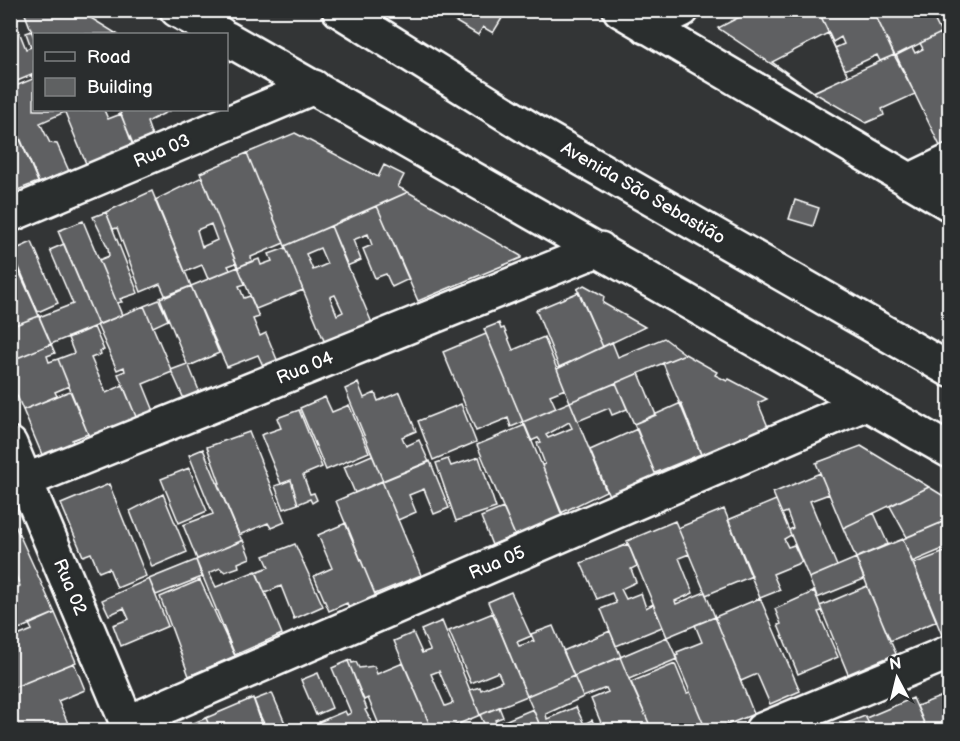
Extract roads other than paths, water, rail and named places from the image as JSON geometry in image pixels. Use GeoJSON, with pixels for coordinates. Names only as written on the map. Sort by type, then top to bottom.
{"type":"FeatureCollection","features":[{"type":"Feature","properties":{"kind":"street"},"geometry":{"type":"LineString","coordinates":[[177,10],[218,33]]}},
{"type":"Feature","properties":{"kind":"street","name":"Avenida São Sebastião"},"geometry":{"type":"LineString","coordinates":[[339,10],[535,132],[950,370]]}},
{"type":"Feature","properties":{"kind":"street"},"geometry":{"type":"LineString","coordinates":[[620,10],[950,204]]}},
{"type":"Feature","properties":{"kind":"street"},"geometry":{"type":"LineString","coordinates":[[647,27],[682,10]]}},
{"type":"Feature","properties":{"kind":"street"},"geometry":{"type":"LineString","coordinates":[[228,39],[600,249],[950,452]]}},
{"type":"Feature","properties":{"kind":"street","name":"Rua 03"},"geometry":{"type":"LineString","coordinates":[[10,215],[314,87]]}},
{"type":"Feature","properties":{"kind":"street"},"geometry":{"type":"LineString","coordinates":[[909,181],[950,161]]}},
{"type":"Feature","properties":{"kind":"street","name":"Rua 04"},"geometry":{"type":"LineString","coordinates":[[18,484],[600,249]]}},
{"type":"Feature","properties":{"kind":"street","name":"Rua 05"},"geometry":{"type":"LineString","coordinates":[[129,727],[866,403]]}},
{"type":"Feature","properties":{"kind":"street","name":"Rua 02"},"geometry":{"type":"LineString","coordinates":[[10,444],[18,484],[129,727]]}},
{"type":"Feature","properties":{"kind":"street"},"geometry":{"type":"LineString","coordinates":[[762,730],[950,652]]}}]}
